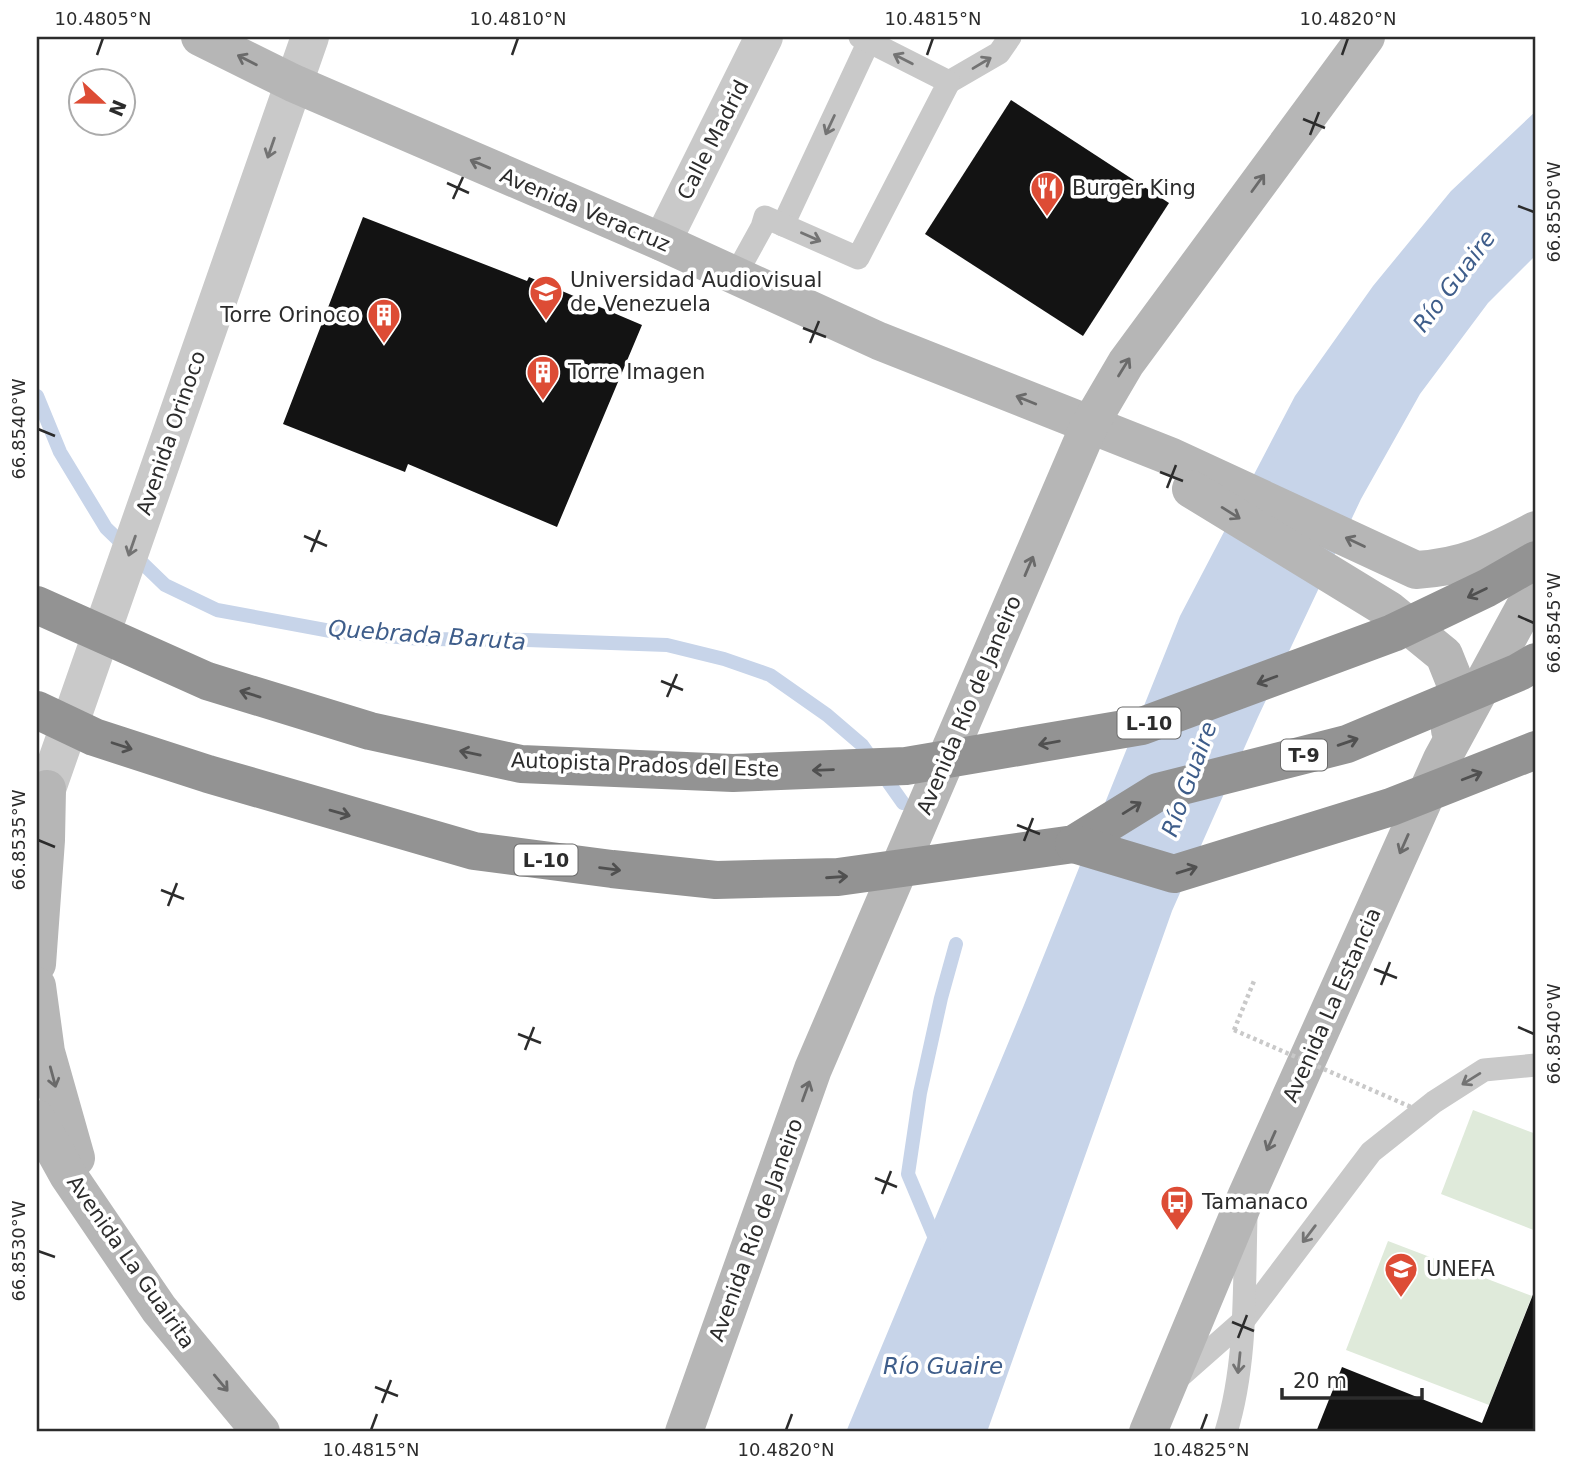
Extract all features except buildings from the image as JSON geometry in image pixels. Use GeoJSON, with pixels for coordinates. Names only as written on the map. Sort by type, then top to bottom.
{"type":"FeatureCollection","features":[{"type":"Feature","properties":{"kind":"highway","name":"Autopista Prados del Este"},"geometry":{"type":"LineString","coordinates":[[37,605],[207,681],[370,731],[521,764],[733,773],[906,766],[1142,726],[1393,633],[1486,588],[1536,560]]}},
{"type":"Feature","properties":{"kind":"highway","name":"T-9"},"geometry":{"type":"LineString","coordinates":[[1074,844],[1158,792],[1347,744],[1519,673],[1536,662]]}},
{"type":"Feature","properties":{"kind":"highway","name":"L-10"},"geometry":{"type":"LineString","coordinates":[[37,710],[94,737],[208,774],[474,851],[598,868],[716,880],[838,877],[1074,844]]}},
{"type":"Feature","properties":{"kind":"highway"},"geometry":{"type":"LineString","coordinates":[[1074,844],[1174,874],[1391,807],[1536,750]]}},
{"type":"Feature","properties":{"kind":"street","name":"Avenida Veracruz"},"geometry":{"type":"LineString","coordinates":[[200,37],[293,83],[662,242],[879,341],[1089,426]]}},
{"type":"Feature","properties":{"kind":"street","name":"Avenida Orinoco"},"geometry":{"type":"LineString","coordinates":[[42,797],[310,37]]}},
{"type":"Feature","properties":{"kind":"street","name":"Calle Madrid"},"geometry":{"type":"LineString","coordinates":[[662,242],[764,37]]}},
{"type":"Feature","properties":{"kind":"street","name":"Avenida Río de Janeiro"},"geometry":{"type":"LineString","coordinates":[[684,1432],[813,1069],[1089,426],[1126,363],[1366,37]]}},
{"type":"Feature","properties":{"kind":"street"},"geometry":{"type":"LineString","coordinates":[[1089,426],[1172,457],[1416,570],[1446,568],[1480,558],[1536,530]]}},
{"type":"Feature","properties":{"kind":"street"},"geometry":{"type":"LineString","coordinates":[[1089,426],[1390,610],[1444,654],[1456,685],[1453,718],[1442,759]]}},
{"type":"Feature","properties":{"kind":"street","name":"Avenida La Estancia"},"geometry":{"type":"LineString","coordinates":[[1148,1432],[1246,1196],[1442,759],[1536,586]]}},
{"type":"Feature","properties":{"kind":"street"},"geometry":{"type":"LineString","coordinates":[[37,964],[46,840],[42,797]]}},
{"type":"Feature","properties":{"kind":"street"},"geometry":{"type":"LineString","coordinates":[[37,986],[46,1052],[67,1131],[93,1210]]}},
{"type":"Feature","properties":{"kind":"street","name":"Avenida La Guairita"},"geometry":{"type":"LineString","coordinates":[[37,1119],[68,1175],[159,1309],[261,1432]]}},
{"type":"Feature","properties":{"kind":"street"},"geometry":{"type":"LineString","coordinates":[[673,1432],[700,1386]]}},
{"type":"Feature","properties":{"kind":"lane"},"geometry":{"type":"LineString","coordinates":[[735,276],[765,217],[858,258],[949,82],[999,52],[1010,37]]}},
{"type":"Feature","properties":{"kind":"lane"},"geometry":{"type":"LineString","coordinates":[[783,225],[865,39],[949,82]]}},
{"type":"Feature","properties":{"kind":"lane"},"geometry":{"type":"LineString","coordinates":[[1165,1390],[1244,1320],[1371,1152],[1434,1102],[1484,1070],[1536,1065]]}},
{"type":"Feature","properties":{"kind":"lane"},"geometry":{"type":"LineString","coordinates":[[1226,1432],[1234,1406],[1244,1320],[1246,1196]]}},
{"type":"Feature","properties":{"kind":"path"},"geometry":{"type":"LineString","coordinates":[[1254,981],[1234,1030],[1410,1107]]}},
{"type":"Feature","properties":{"kind":"green space"},"geometry":{"type":"Polygon","coordinates":[[[1473,1110],[1536,1134],[1536,1231],[1441,1194],[1473,1110]]]}},
{"type":"Feature","properties":{"kind":"green space"},"geometry":{"type":"Polygon","coordinates":[[[1388,1241],[1532,1296],[1489,1405],[1346,1350],[1388,1241]]]}},
{"type":"Feature","properties":{"kind":"water","name":"Río Guaire"},"geometry":{"type":"Polygon","coordinates":[[[1536,111],[1536,255],[1488,303],[1420,394],[1361,499],[1258,717],[1172,911],[987,1432],[846,1432],[1024,1005],[1180,616],[1295,396],[1373,286],[1451,191],[1536,111]]]}},
{"type":"Feature","properties":{"kind":"waterway","name":"Quebrada Baruta"},"geometry":{"type":"LineString","coordinates":[[37,396],[60,452],[106,528],[165,585],[217,610],[336,632],[422,639],[667,645],[724,659],[770,675],[827,715],[862,745],[903,803]]}},
{"type":"Feature","properties":{"kind":"waterway"},"geometry":{"type":"LineString","coordinates":[[937,1243],[908,1174],[920,1093],[956,944]]}},
{"type":"Feature","properties":{"kind":"place","name":"Burger King"},"geometry":{"type":"Point","coordinates":[1047,218]}},
{"type":"Feature","properties":{"kind":"place","name":"Universidad Audiovisual de Venezuela"},"geometry":{"type":"Point","coordinates":[546,322]}},
{"type":"Feature","properties":{"kind":"place","name":"Torre Orinoco"},"geometry":{"type":"Point","coordinates":[384,345]}},
{"type":"Feature","properties":{"kind":"place","name":"Torre Imagen"},"geometry":{"type":"Point","coordinates":[543,402]}},
{"type":"Feature","properties":{"kind":"place","name":"Tamanaco"},"geometry":{"type":"Point","coordinates":[1177,1232]}},
{"type":"Feature","properties":{"kind":"place","name":"UNEFA"},"geometry":{"type":"Point","coordinates":[1401,1299]}}]}
